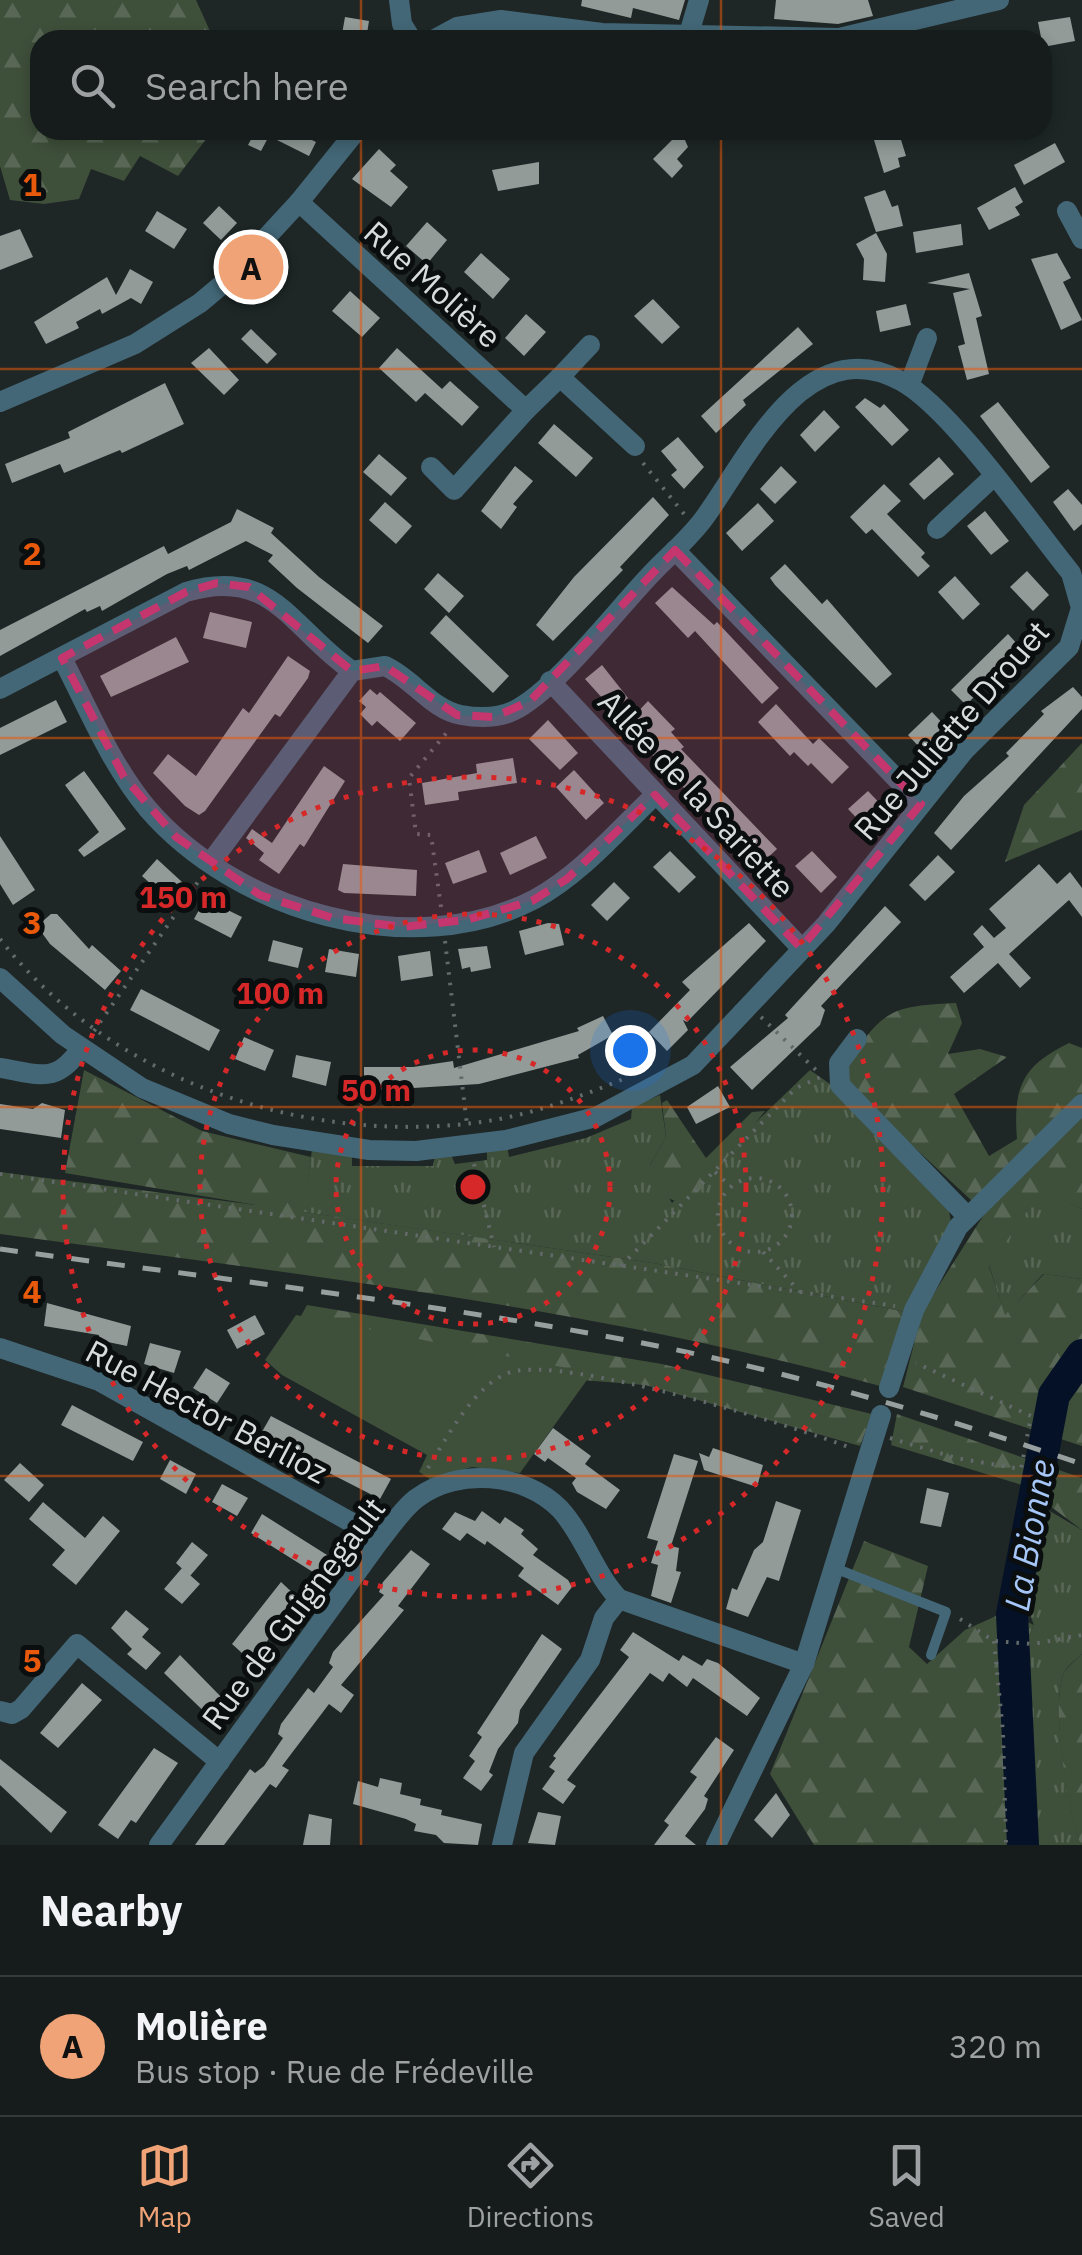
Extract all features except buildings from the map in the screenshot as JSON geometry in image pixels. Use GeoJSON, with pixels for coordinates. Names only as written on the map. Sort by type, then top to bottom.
{"type":"FeatureCollection","features":[{"type":"Feature","properties":{"kind":"street"},"geometry":{"type":"LineString","coordinates":[[399,0],[406,30]]}},
{"type":"Feature","properties":{"kind":"street"},"geometry":{"type":"LineString","coordinates":[[690,30],[699,0]]}},
{"type":"Feature","properties":{"kind":"street"},"geometry":{"type":"LineString","coordinates":[[873,30],[999,0]]}},
{"type":"Feature","properties":{"kind":"street"},"geometry":{"type":"LineString","coordinates":[[453,30],[501,20],[579,30]]}},
{"type":"Feature","properties":{"kind":"street"},"geometry":{"type":"LineString","coordinates":[[0,402],[69,376],[135,344],[185,313],[225,282],[299,202],[349,140]]}},
{"type":"Feature","properties":{"kind":"street","name":"Rue Molière"},"geometry":{"type":"LineString","coordinates":[[299,202],[526,410]]}},
{"type":"Feature","properties":{"kind":"street"},"geometry":{"type":"LineString","coordinates":[[1068,210],[1082,239]]}},
{"type":"Feature","properties":{"kind":"street"},"geometry":{"type":"LineString","coordinates":[[909,386],[927,338]]}},
{"type":"Feature","properties":{"kind":"street"},"geometry":{"type":"LineString","coordinates":[[431,467],[454,490],[590,345]]}},
{"type":"Feature","properties":{"kind":"street","name":"Rue Juliette Drouet"},"geometry":{"type":"LineString","coordinates":[[0,978],[81,1048],[142,1088],[229,1124],[273,1136],[369,1150],[471,1146],[554,1130],[596,1117],[692,1065],[826,924],[920,804],[1003,708],[1069,647],[1079,624],[1077,584],[930,402],[909,386],[878,372],[848,370],[814,382],[780,408],[696,528],[550,682],[514,711],[494,717],[457,715]]}},
{"type":"Feature","properties":{"kind":"street"},"geometry":{"type":"LineString","coordinates":[[560,377],[634,446]]}},
{"type":"Feature","properties":{"kind":"street"},"geometry":{"type":"LineString","coordinates":[[937,529],[993,477]]}},
{"type":"Feature","properties":{"kind":"street"},"geometry":{"type":"LineString","coordinates":[[676,550],[920,804]]}},
{"type":"Feature","properties":{"kind":"street"},"geometry":{"type":"LineString","coordinates":[[0,689],[186,592],[216,584],[248,587],[274,601],[352,671]]}},
{"type":"Feature","properties":{"kind":"street"},"geometry":{"type":"LineString","coordinates":[[62,658],[124,777],[176,837],[260,895],[333,918],[402,927],[443,923],[483,916],[544,894],[566,879],[655,796]]}},
{"type":"Feature","properties":{"kind":"street"},"geometry":{"type":"LineString","coordinates":[[211,862],[352,671],[385,666],[457,715]]}},
{"type":"Feature","properties":{"kind":"street","name":"Allée de la Sariette"},"geometry":{"type":"LineString","coordinates":[[550,682],[801,948]]}},
{"type":"Feature","properties":{"kind":"street"},"geometry":{"type":"LineString","coordinates":[[857,1039],[839,1062],[840,1085],[966,1215]]}},
{"type":"Feature","properties":{"kind":"street"},"geometry":{"type":"LineString","coordinates":[[0,1068],[52,1076],[67,1069],[81,1048]]}},
{"type":"Feature","properties":{"kind":"street"},"geometry":{"type":"LineString","coordinates":[[889,1388],[914,1310],[966,1215],[1082,1104]]}},
{"type":"Feature","properties":{"kind":"street","name":"Rue Hector Berlioz"},"geometry":{"type":"LineString","coordinates":[[0,1348],[100,1381],[382,1539]]}},
{"type":"Feature","properties":{"kind":"street"},"geometry":{"type":"LineString","coordinates":[[716,1845],[804,1664],[878,1424]]}},
{"type":"Feature","properties":{"kind":"street","name":"Rue de Guignegault"},"geometry":{"type":"LineString","coordinates":[[159,1845],[382,1539],[417,1498],[452,1482],[477,1478],[504,1479],[537,1491],[561,1510],[604,1584],[620,1599]]}},
{"type":"Feature","properties":{"kind":"street"},"geometry":{"type":"LineString","coordinates":[[502,1845],[524,1753],[584,1670],[604,1618],[620,1599],[804,1664]]}},
{"type":"Feature","properties":{"kind":"street"},"geometry":{"type":"LineString","coordinates":[[0,1711],[12,1714],[22,1710],[77,1644],[220,1762]]}},
{"type":"Feature","properties":{"kind":"lane"},"geometry":{"type":"LineString","coordinates":[[836,1569],[946,1612],[931,1655]]}},
{"type":"Feature","properties":{"kind":"path"},"geometry":{"type":"LineString","coordinates":[[634,446],[637,456],[696,528]]}},
{"type":"Feature","properties":{"kind":"path"},"geometry":{"type":"LineString","coordinates":[[457,715],[444,738],[409,778],[416,834],[431,834],[466,1123],[494,1247]]}},
{"type":"Feature","properties":{"kind":"path"},"geometry":{"type":"LineString","coordinates":[[81,1048],[211,862]]}},
{"type":"Feature","properties":{"kind":"path"},"geometry":{"type":"LineString","coordinates":[[0,938],[95,1030],[178,1077],[278,1114],[390,1126],[466,1123],[563,1104],[635,1074],[655,1087]]}},
{"type":"Feature","properties":{"kind":"path"},"geometry":{"type":"LineString","coordinates":[[621,1266],[796,1088],[823,1076],[748,1004]]}},
{"type":"Feature","properties":{"kind":"path"},"geometry":{"type":"LineString","coordinates":[[715,1172],[730,1187]]}},
{"type":"Feature","properties":{"kind":"path"},"geometry":{"type":"LineString","coordinates":[[0,1174],[914,1310]]}},
{"type":"Feature","properties":{"kind":"path"},"geometry":{"type":"LineString","coordinates":[[766,1179],[786,1193],[792,1204],[790,1229],[784,1240],[763,1252],[738,1249],[721,1232],[718,1208],[730,1187],[741,1180],[766,1179]]}},
{"type":"Feature","properties":{"kind":"path"},"geometry":{"type":"LineString","coordinates":[[763,1252],[800,1292]]}},
{"type":"Feature","properties":{"kind":"path"},"geometry":{"type":"LineString","coordinates":[[878,1424],[956,1458],[1021,1470],[1032,1416],[898,1354]]}},
{"type":"Feature","properties":{"kind":"path"},"geometry":{"type":"LineString","coordinates":[[417,1498],[423,1476],[469,1404],[510,1372],[569,1372],[726,1408],[870,1455]]}},
{"type":"Feature","properties":{"kind":"path"},"geometry":{"type":"LineString","coordinates":[[946,1612],[994,1641],[1033,1644],[1082,1635]]}},
{"type":"Feature","properties":{"kind":"path"},"geometry":{"type":"LineString","coordinates":[[994,1641],[1003,1732],[1006,1845]]}},
{"type":"Feature","properties":{"kind":"highlighted area"},"geometry":{"type":"Polygon","coordinates":[[[675,550],[921,804],[801,948],[655,795],[567,879],[532,901],[466,920],[402,927],[333,918],[260,895],[176,837],[124,777],[62,658],[186,592],[217,583],[249,587],[352,671],[385,666],[457,715],[494,717],[530,701],[675,550]]]}},
{"type":"Feature","properties":{"kind":"green space"},"geometry":{"type":"Polygon","coordinates":[[[0,0],[196,0],[210,30],[30,30],[30,140],[205,140],[178,176],[140,156],[124,181],[91,169],[79,199],[44,204],[10,200],[0,166],[0,0]]]}},
{"type":"Feature","properties":{"kind":"green space"},"geometry":{"type":"Polygon","coordinates":[[[1082,743],[1082,830],[1005,862],[1024,805],[1082,743]]]}},
{"type":"Feature","properties":{"kind":"green space"},"geometry":{"type":"Polygon","coordinates":[[[956,1003],[962,1023],[948,1054],[980,1049],[1007,1057],[954,1094],[989,1156],[1017,1139],[1019,1092],[1031,1070],[1069,1043],[1082,1048],[1082,1209],[1042,1190],[989,1266],[1005,1315],[1044,1274],[1082,1279],[1082,1446],[903,1387],[922,1312],[985,1213],[847,1085],[845,1066],[869,1033],[890,1015],[916,1006],[956,1003]]]}},
{"type":"Feature","properties":{"kind":"green space"},"geometry":{"type":"Polygon","coordinates":[[[84,1070],[202,1131],[311,1157],[304,1212],[653,1263],[906,1312],[880,1386],[662,1335],[443,1295],[0,1234],[0,1172],[256,1205],[65,1173],[84,1070]]]}},
{"type":"Feature","properties":{"kind":"green space"},"geometry":{"type":"Polygon","coordinates":[[[810,1070],[830,1084],[948,1206],[952,1227],[906,1312],[653,1263],[303,1212],[312,1150],[352,1155],[352,1166],[433,1166],[435,1155],[451,1155],[455,1164],[487,1160],[487,1150],[507,1146],[509,1157],[586,1138],[631,1119],[632,1107],[660,1095],[666,1137],[650,1165],[672,1203],[810,1070]]]}},
{"type":"Feature","properties":{"kind":"green space"},"geometry":{"type":"Polygon","coordinates":[[[667,1100],[706,1158],[752,1112],[765,1111],[687,1206],[656,1193],[650,1165],[666,1137],[662,1103],[667,1100]]]}},
{"type":"Feature","properties":{"kind":"green space"},"geometry":{"type":"Polygon","coordinates":[[[1042,1189],[1082,1209],[1082,1279],[1043,1274],[1005,1316],[989,1265],[1042,1189]]]}},
{"type":"Feature","properties":{"kind":"green space"},"geometry":{"type":"Polygon","coordinates":[[[307,1305],[662,1364],[872,1414],[860,1446],[645,1385],[504,1374],[273,1367],[307,1305]]]}},
{"type":"Feature","properties":{"kind":"green space"},"geometry":{"type":"Polygon","coordinates":[[[296,1315],[592,1373],[520,1473],[472,1467],[430,1479],[419,1472],[427,1455],[282,1375],[265,1360],[296,1315]]]}},
{"type":"Feature","properties":{"kind":"green space"},"geometry":{"type":"Polygon","coordinates":[[[897,1414],[1082,1478],[1082,1530],[1022,1485],[891,1445],[897,1414]]]}},
{"type":"Feature","properties":{"kind":"green space"},"geometry":{"type":"Polygon","coordinates":[[[1036,1503],[1082,1530],[1082,1654],[1065,1671],[1059,1706],[1066,1784],[1081,1845],[1013,1845],[1006,1679],[1034,1625],[1021,1591],[1036,1503]]]}},
{"type":"Feature","properties":{"kind":"green space"},"geometry":{"type":"Polygon","coordinates":[[[864,1541],[928,1566],[909,1647],[927,1664],[965,1630],[1005,1612],[1034,1625],[1006,1679],[1013,1845],[814,1845],[770,1774],[864,1541]]]}},
{"type":"Feature","properties":{"kind":"green space"},"geometry":{"type":"Polygon","coordinates":[[[1082,1654],[1081,1845],[1066,1784],[1059,1706],[1065,1671],[1082,1654]]]}},
{"type":"Feature","properties":{"kind":"waterway","name":"La Bionne"},"geometry":{"type":"LineString","coordinates":[[1023,1845],[1012,1614],[1054,1395],[1082,1355]]}},
{"type":"Feature","properties":{"kind":"railway"},"geometry":{"type":"LineString","coordinates":[[0,1249],[399,1303],[637,1342],[750,1366],[861,1396],[1082,1464]]}},
{"type":"Feature","properties":{"kind":"place","name":"Molière"},"geometry":{"type":"Point","coordinates":[251,267]}}]}
